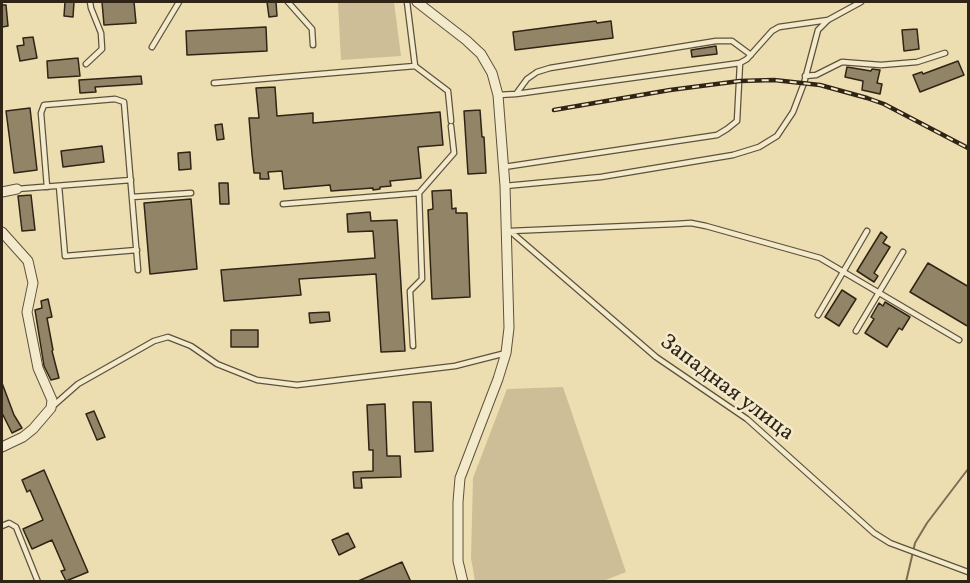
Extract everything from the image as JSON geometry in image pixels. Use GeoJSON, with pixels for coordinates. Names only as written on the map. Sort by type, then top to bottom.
{"type":"FeatureCollection","features":[{"type":"Feature","properties":{"kind":"street"},"geometry":{"type":"LineString","coordinates":[[417,2],[481,54],[492,73],[498,96],[504,166],[508,231],[509,328],[506,352],[498,379],[460,478],[458,552],[463,582]]}},
{"type":"Feature","properties":{"kind":"street"},"geometry":{"type":"LineString","coordinates":[[2,192],[17,189]]}},
{"type":"Feature","properties":{"kind":"street"},"geometry":{"type":"LineString","coordinates":[[2,232],[28,261],[33,283],[27,312],[38,368],[52,400],[51,408],[33,429],[23,437],[2,447]]}},
{"type":"Feature","properties":{"kind":"lane"},"geometry":{"type":"LineString","coordinates":[[86,64],[102,49],[101,33],[90,2]]}},
{"type":"Feature","properties":{"kind":"lane"},"geometry":{"type":"LineString","coordinates":[[152,47],[179,2]]}},
{"type":"Feature","properties":{"kind":"lane"},"geometry":{"type":"LineString","coordinates":[[288,2],[312,29],[313,45]]}},
{"type":"Feature","properties":{"kind":"lane"},"geometry":{"type":"LineString","coordinates":[[407,2],[415,66]]}},
{"type":"Feature","properties":{"kind":"lane"},"geometry":{"type":"LineString","coordinates":[[505,186],[602,177],[733,155],[759,147],[777,136],[793,112],[818,30],[828,20],[861,2]]}},
{"type":"Feature","properties":{"kind":"lane"},"geometry":{"type":"LineString","coordinates":[[498,96],[740,63],[779,27],[828,20]]}},
{"type":"Feature","properties":{"kind":"lane"},"geometry":{"type":"LineString","coordinates":[[516,94],[527,79],[537,72],[550,68],[716,41],[732,41],[751,54]]}},
{"type":"Feature","properties":{"kind":"lane"},"geometry":{"type":"LineString","coordinates":[[805,75],[816,75],[842,62],[881,65],[917,62],[945,53]]}},
{"type":"Feature","properties":{"kind":"lane"},"geometry":{"type":"LineString","coordinates":[[504,166],[717,135],[737,121],[740,63]]}},
{"type":"Feature","properties":{"kind":"lane"},"geometry":{"type":"LineString","coordinates":[[214,83],[415,66],[448,91],[454,153],[419,193],[422,279],[410,291],[413,346]]}},
{"type":"Feature","properties":{"kind":"lane"},"geometry":{"type":"LineString","coordinates":[[47,187],[41,109],[44,105],[120,99],[124,102],[138,270]]}},
{"type":"Feature","properties":{"kind":"lane"},"geometry":{"type":"LineString","coordinates":[[17,189],[131,180]]}},
{"type":"Feature","properties":{"kind":"lane"},"geometry":{"type":"LineString","coordinates":[[59,186],[65,256],[137,250]]}},
{"type":"Feature","properties":{"kind":"lane"},"geometry":{"type":"LineString","coordinates":[[132,197],[191,193]]}},
{"type":"Feature","properties":{"kind":"lane"},"geometry":{"type":"LineString","coordinates":[[283,204],[419,193]]}},
{"type":"Feature","properties":{"kind":"lane"},"geometry":{"type":"LineString","coordinates":[[508,231],[691,223],[820,258],[959,340]]}},
{"type":"Feature","properties":{"kind":"lane","name":"Западная улица"},"geometry":{"type":"LineString","coordinates":[[508,231],[656,357],[747,419],[874,533],[890,543],[969,572]]}},
{"type":"Feature","properties":{"kind":"lane"},"geometry":{"type":"LineString","coordinates":[[819,315],[867,231]]}},
{"type":"Feature","properties":{"kind":"lane"},"geometry":{"type":"LineString","coordinates":[[856,331],[903,252]]}},
{"type":"Feature","properties":{"kind":"lane"},"geometry":{"type":"LineString","coordinates":[[51,408],[78,384],[154,341],[168,337],[190,346],[217,364],[257,380],[297,385],[455,366],[506,352]]}},
{"type":"Feature","properties":{"kind":"lane"},"geometry":{"type":"LineString","coordinates":[[2,526],[9,523],[16,527],[38,582]]}},
{"type":"Feature","properties":{"kind":"shaded area"},"geometry":{"type":"Polygon","coordinates":[[[338,2],[394,2],[401,56],[341,60],[338,2]]]}},
{"type":"Feature","properties":{"kind":"shaded area"},"geometry":{"type":"Polygon","coordinates":[[[563,387],[626,572],[603,581],[475,581],[471,558],[473,478],[507,389],[563,387]]]}},
{"type":"Feature","properties":{"kind":"building"},"geometry":{"type":"Polygon","coordinates":[[[65,2],[74,2],[73,17],[64,16],[65,2]]]}},
{"type":"Feature","properties":{"kind":"building"},"geometry":{"type":"Polygon","coordinates":[[[102,2],[134,2],[136,23],[104,25],[102,2]]]}},
{"type":"Feature","properties":{"kind":"building"},"geometry":{"type":"Polygon","coordinates":[[[267,2],[276,2],[277,16],[269,17],[267,2]]]}},
{"type":"Feature","properties":{"kind":"building"},"geometry":{"type":"Polygon","coordinates":[[[2,5],[6,5],[8,26],[2,27],[2,5]]]}},
{"type":"Feature","properties":{"kind":"building"},"geometry":{"type":"Polygon","coordinates":[[[596,21],[597,23],[611,21],[613,38],[515,50],[513,32],[596,21]]]}},
{"type":"Feature","properties":{"kind":"building"},"geometry":{"type":"Polygon","coordinates":[[[266,27],[267,51],[187,55],[186,31],[266,27]]]}},
{"type":"Feature","properties":{"kind":"building"},"geometry":{"type":"Polygon","coordinates":[[[917,29],[919,49],[904,51],[902,30],[917,29]]]}},
{"type":"Feature","properties":{"kind":"building"},"geometry":{"type":"Polygon","coordinates":[[[33,37],[37,58],[20,61],[17,46],[24,45],[23,38],[33,37]]]}},
{"type":"Feature","properties":{"kind":"building"},"geometry":{"type":"Polygon","coordinates":[[[716,46],[717,54],[692,57],[691,50],[716,46]]]}},
{"type":"Feature","properties":{"kind":"building"},"geometry":{"type":"Polygon","coordinates":[[[78,58],[80,76],[48,78],[47,61],[78,58]]]}},
{"type":"Feature","properties":{"kind":"building"},"geometry":{"type":"Polygon","coordinates":[[[958,61],[964,75],[920,92],[913,75],[922,72],[923,74],[958,61]]]}},
{"type":"Feature","properties":{"kind":"building"},"geometry":{"type":"Polygon","coordinates":[[[847,67],[871,71],[872,69],[880,70],[877,83],[882,84],[880,94],[862,90],[863,81],[845,77],[847,67]]]}},
{"type":"Feature","properties":{"kind":"building"},"geometry":{"type":"Polygon","coordinates":[[[141,76],[142,84],[95,87],[96,92],[80,93],[79,80],[141,76]]]}},
{"type":"Feature","properties":{"kind":"building"},"geometry":{"type":"Polygon","coordinates":[[[275,87],[277,116],[313,113],[313,123],[440,112],[443,145],[418,147],[421,178],[390,181],[391,186],[373,190],[373,188],[331,191],[330,185],[284,189],[282,171],[268,172],[269,179],[260,179],[260,173],[254,173],[252,154],[249,118],[259,118],[256,88],[275,87]]]}},
{"type":"Feature","properties":{"kind":"building"},"geometry":{"type":"Polygon","coordinates":[[[30,108],[37,170],[14,173],[6,111],[30,108]]]}},
{"type":"Feature","properties":{"kind":"building"},"geometry":{"type":"Polygon","coordinates":[[[480,110],[486,173],[468,174],[464,111],[480,110]]]}},
{"type":"Feature","properties":{"kind":"building"},"geometry":{"type":"Polygon","coordinates":[[[222,124],[224,139],[217,140],[215,125],[222,124]]]}},
{"type":"Feature","properties":{"kind":"building"},"geometry":{"type":"Polygon","coordinates":[[[102,146],[104,162],[63,167],[61,151],[102,146]]]}},
{"type":"Feature","properties":{"kind":"building"},"geometry":{"type":"Polygon","coordinates":[[[190,152],[191,169],[179,170],[178,153],[190,152]]]}},
{"type":"Feature","properties":{"kind":"building"},"geometry":{"type":"Polygon","coordinates":[[[219,183],[228,183],[229,204],[220,204],[219,183]]]}},
{"type":"Feature","properties":{"kind":"building"},"geometry":{"type":"Polygon","coordinates":[[[451,190],[452,209],[456,208],[456,213],[467,213],[470,297],[432,299],[428,210],[433,209],[432,191],[451,190]]]}},
{"type":"Feature","properties":{"kind":"building"},"geometry":{"type":"Polygon","coordinates":[[[31,195],[35,230],[22,231],[18,196],[31,195]]]}},
{"type":"Feature","properties":{"kind":"building"},"geometry":{"type":"Polygon","coordinates":[[[191,199],[197,269],[150,274],[144,203],[191,199]]]}},
{"type":"Feature","properties":{"kind":"building"},"geometry":{"type":"Polygon","coordinates":[[[370,212],[371,221],[397,220],[405,351],[381,352],[376,274],[299,279],[301,295],[224,301],[221,270],[375,258],[373,231],[348,232],[347,214],[370,212]]]}},
{"type":"Feature","properties":{"kind":"building"},"geometry":{"type":"Polygon","coordinates":[[[881,232],[887,237],[883,243],[890,247],[874,273],[878,276],[874,282],[857,271],[881,232]]]}},
{"type":"Feature","properties":{"kind":"building"},"geometry":{"type":"Polygon","coordinates":[[[928,263],[969,287],[969,327],[910,292],[928,263]]]}},
{"type":"Feature","properties":{"kind":"building"},"geometry":{"type":"Polygon","coordinates":[[[842,290],[856,299],[839,326],[825,317],[842,290]]]}},
{"type":"Feature","properties":{"kind":"building"},"geometry":{"type":"Polygon","coordinates":[[[48,299],[52,317],[47,318],[59,378],[51,380],[44,366],[35,310],[42,308],[41,301],[48,299]]]}},
{"type":"Feature","properties":{"kind":"building"},"geometry":{"type":"Polygon","coordinates":[[[885,302],[910,317],[902,330],[899,328],[887,347],[865,333],[874,319],[871,317],[879,303],[883,306],[885,302]]]}},
{"type":"Feature","properties":{"kind":"building"},"geometry":{"type":"Polygon","coordinates":[[[329,312],[330,321],[310,323],[309,313],[329,312]]]}},
{"type":"Feature","properties":{"kind":"building"},"geometry":{"type":"Polygon","coordinates":[[[231,330],[258,330],[258,347],[231,347],[231,330]]]}},
{"type":"Feature","properties":{"kind":"building"},"geometry":{"type":"Polygon","coordinates":[[[2,383],[14,415],[22,428],[12,433],[2,413],[2,383]]]}},
{"type":"Feature","properties":{"kind":"building"},"geometry":{"type":"Polygon","coordinates":[[[413,402],[431,402],[433,451],[415,452],[413,402]]]}},
{"type":"Feature","properties":{"kind":"building"},"geometry":{"type":"Polygon","coordinates":[[[385,404],[387,456],[400,456],[401,477],[361,478],[362,488],[354,488],[353,472],[373,471],[373,450],[369,450],[367,405],[385,404]]]}},
{"type":"Feature","properties":{"kind":"building"},"geometry":{"type":"Polygon","coordinates":[[[94,411],[105,437],[97,440],[86,414],[94,411]]]}},
{"type":"Feature","properties":{"kind":"building"},"geometry":{"type":"Polygon","coordinates":[[[44,470],[88,572],[66,581],[61,571],[65,570],[52,540],[32,549],[23,529],[43,520],[30,490],[27,492],[22,480],[44,470]]]}},
{"type":"Feature","properties":{"kind":"building"},"geometry":{"type":"Polygon","coordinates":[[[348,533],[355,547],[339,555],[332,540],[348,533]]]}},
{"type":"Feature","properties":{"kind":"building"},"geometry":{"type":"Polygon","coordinates":[[[402,562],[411,582],[356,582],[402,562]]]}},
{"type":"Feature","properties":{"kind":"waterway"},"geometry":{"type":"LineString","coordinates":[[906,582],[915,543],[927,523],[968,469]]}},
{"type":"Feature","properties":{"kind":"railway"},"geometry":{"type":"LineString","coordinates":[[554,110],[670,90],[740,81],[774,80],[820,85],[867,98],[884,104],[968,148]]}}]}
